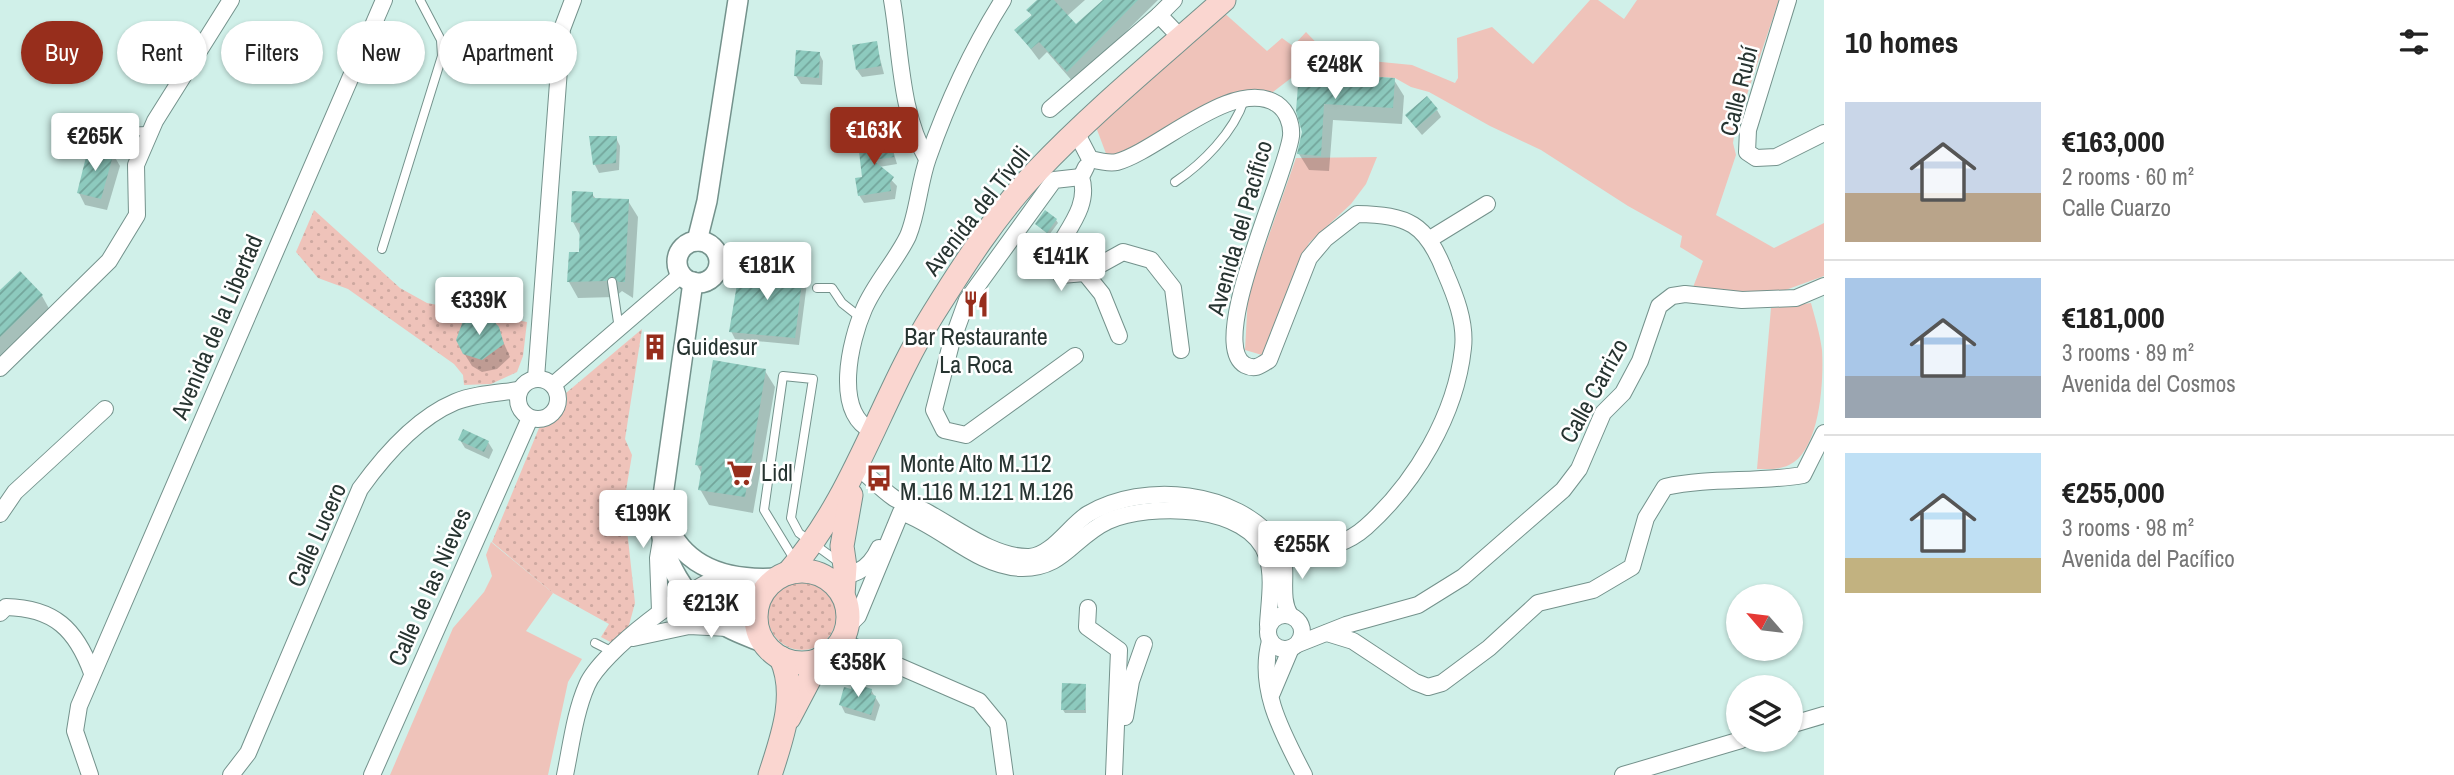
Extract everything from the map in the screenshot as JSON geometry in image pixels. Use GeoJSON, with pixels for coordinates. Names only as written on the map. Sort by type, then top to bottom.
{"type":"FeatureCollection","features":[{"type":"Feature","properties":{"kind":"main road","name":"Avenida del Tívoli"},"geometry":{"type":"LineString","coordinates":[[787,571],[813,544],[837,509],[893,385],[932,315],[974,251],[1035,173],[1224,0]]}},
{"type":"Feature","properties":{"kind":"main road","name":"Avenida del Tívoli"},"geometry":{"type":"LineString","coordinates":[[844,578],[844,527],[858,467]]}},
{"type":"Feature","properties":{"kind":"main road"},"geometry":{"type":"LineString","coordinates":[[770,775],[789,699],[787,671],[759,632],[757,608],[768,586],[787,571],[802,570],[844,578],[847,606],[844,634],[820,659],[784,727]]}},
{"type":"Feature","properties":{"kind":"main road"},"geometry":{"type":"LineString","coordinates":[[773,650],[800,663],[820,659]]}},
{"type":"Feature","properties":{"kind":"street"},"geometry":{"type":"LineString","coordinates":[[0,368],[109,261],[123,242],[137,215],[136,165],[150,131],[231,0]]}},
{"type":"Feature","properties":{"kind":"street","name":"Avenida de la Libertad"},"geometry":{"type":"LineString","coordinates":[[92,673],[384,0]]}},
{"type":"Feature","properties":{"kind":"street"},"geometry":{"type":"LineString","coordinates":[[536,378],[562,29],[573,0]]}},
{"type":"Feature","properties":{"kind":"street"},"geometry":{"type":"LineString","coordinates":[[697,241],[707,201],[738,0]]}},
{"type":"Feature","properties":{"kind":"street"},"geometry":{"type":"LineString","coordinates":[[892,0],[914,130],[927,159]]}},
{"type":"Feature","properties":{"kind":"street"},"geometry":{"type":"LineString","coordinates":[[872,431],[859,422],[849,398],[849,377],[861,318],[908,234],[927,159],[966,66],[1003,0]]}},
{"type":"Feature","properties":{"kind":"street"},"geometry":{"type":"LineString","coordinates":[[1050,110],[1174,0]]}},
{"type":"Feature","properties":{"kind":"street","name":"Calle Rubí"},"geometry":{"type":"LineString","coordinates":[[1788,0],[1748,130],[1746,147],[1756,158],[1766,159],[1824,133]]}},
{"type":"Feature","properties":{"kind":"street"},"geometry":{"type":"LineString","coordinates":[[1159,15],[1181,38]]}},
{"type":"Feature","properties":{"kind":"street","name":"Avenida del Pacífico"},"geometry":{"type":"LineString","coordinates":[[1090,159],[1115,163],[1154,144],[1217,106],[1244,100],[1260,99],[1276,103],[1289,117],[1291,134],[1286,160],[1250,257],[1234,332],[1236,354],[1241,363],[1258,367],[1269,360],[1309,258],[1325,239],[1357,214],[1395,217],[1407,221],[1430,239]]}},
{"type":"Feature","properties":{"kind":"street"},"geometry":{"type":"LineString","coordinates":[[1077,134],[1090,159],[1081,177],[1085,189],[1083,202],[1056,251],[1061,275],[1085,273],[1123,253],[1151,260],[1173,288],[1181,350]]}},
{"type":"Feature","properties":{"kind":"street"},"geometry":{"type":"LineString","coordinates":[[1075,356],[966,435],[944,430],[934,410],[951,344],[967,300],[1054,180],[1081,177]]}},
{"type":"Feature","properties":{"kind":"street"},"geometry":{"type":"LineString","coordinates":[[1276,560],[1336,546],[1351,539],[1389,504],[1431,446],[1452,395],[1464,347],[1459,306],[1430,239],[1487,204]]}},
{"type":"Feature","properties":{"kind":"street"},"geometry":{"type":"LineString","coordinates":[[553,385],[619,329],[687,278],[710,279],[719,262],[713,247],[697,241],[687,244],[678,256],[687,278],[665,493],[659,523],[661,540],[671,566],[689,593],[729,628],[773,650]]}},
{"type":"Feature","properties":{"kind":"street"},"geometry":{"type":"LineString","coordinates":[[1085,273],[1102,294],[1119,336]]}},
{"type":"Feature","properties":{"kind":"street","name":"Calle Carrizo"},"geometry":{"type":"LineString","coordinates":[[1346,625],[1418,606],[1463,577],[1563,490],[1579,469],[1602,413],[1623,393],[1640,361],[1658,306],[1672,296],[1685,294],[1742,300],[1796,298],[1824,286]]}},
{"type":"Feature","properties":{"kind":"street"},"geometry":{"type":"LineString","coordinates":[[536,378],[553,385],[558,396],[555,410],[544,418],[530,418],[519,408],[519,390],[536,378]]}},
{"type":"Feature","properties":{"kind":"street","name":"Calle Lucero"},"geometry":{"type":"LineString","coordinates":[[231,775],[248,753],[360,489],[376,468],[422,425],[455,402],[519,390]]}},
{"type":"Feature","properties":{"kind":"street"},"geometry":{"type":"LineString","coordinates":[[0,514],[15,492],[105,409]]}},
{"type":"Feature","properties":{"kind":"street","name":"Calle de las Nieves"},"geometry":{"type":"LineString","coordinates":[[372,775],[530,418]]}},
{"type":"Feature","properties":{"kind":"street"},"geometry":{"type":"LineString","coordinates":[[1327,633],[1367,650],[1415,682],[1428,687],[1442,683],[1489,648],[1538,603],[1593,590],[1632,567],[1646,518],[1665,487],[1698,480],[1774,480],[1803,475],[1824,433]]}},
{"type":"Feature","properties":{"kind":"street"},"geometry":{"type":"LineString","coordinates":[[858,467],[897,500],[923,510],[996,550],[1030,557],[1042,552],[1087,515],[1112,503],[1156,495],[1193,498],[1232,508],[1256,522],[1279,547],[1266,663],[1278,726],[1304,775]]}},
{"type":"Feature","properties":{"kind":"street"},"geometry":{"type":"LineString","coordinates":[[665,493],[665,520],[675,543],[693,560],[726,575]]}},
{"type":"Feature","properties":{"kind":"street"},"geometry":{"type":"LineString","coordinates":[[844,578],[872,562],[897,500]]}},
{"type":"Feature","properties":{"kind":"street"},"geometry":{"type":"LineString","coordinates":[[1005,775],[998,724],[979,701],[844,634],[858,616],[898,514],[904,513],[988,560],[1021,568],[1053,564],[1108,521],[1142,510],[1192,511],[1218,518],[1247,531],[1276,560],[1284,601],[1302,630],[1271,695]]}},
{"type":"Feature","properties":{"kind":"street"},"geometry":{"type":"LineString","coordinates":[[660,611],[658,558],[661,540]]}},
{"type":"Feature","properties":{"kind":"street"},"geometry":{"type":"LineString","coordinates":[[565,775],[587,684],[613,652],[660,611],[705,582],[726,575],[787,571]]}},
{"type":"Feature","properties":{"kind":"street"},"geometry":{"type":"LineString","coordinates":[[2,605],[42,611],[57,621],[83,649],[92,673],[79,706],[75,731],[90,775]]}},
{"type":"Feature","properties":{"kind":"street"},"geometry":{"type":"LineString","coordinates":[[1088,608],[1087,627],[1119,650],[1115,775]]}},
{"type":"Feature","properties":{"kind":"street"},"geometry":{"type":"LineString","coordinates":[[1269,633],[1280,615],[1346,625]]}},
{"type":"Feature","properties":{"kind":"street"},"geometry":{"type":"LineString","coordinates":[[1367,619],[1359,637],[1367,650]]}},
{"type":"Feature","properties":{"kind":"street"},"geometry":{"type":"LineString","coordinates":[[1269,633],[1281,649],[1346,625]]}},
{"type":"Feature","properties":{"kind":"street"},"geometry":{"type":"LineString","coordinates":[[631,639],[663,629],[689,626],[729,628]]}},
{"type":"Feature","properties":{"kind":"street"},"geometry":{"type":"LineString","coordinates":[[1115,775],[1131,681],[1144,644]]}},
{"type":"Feature","properties":{"kind":"street"},"geometry":{"type":"LineString","coordinates":[[1803,721],[1824,715]]}},
{"type":"Feature","properties":{"kind":"street"},"geometry":{"type":"LineString","coordinates":[[1623,775],[1726,744]]}},
{"type":"Feature","properties":{"kind":"street"},"geometry":{"type":"LineString","coordinates":[[238,775],[248,753]]}},
{"type":"Feature","properties":{"kind":"lane"},"geometry":{"type":"LineString","coordinates":[[382,249],[442,56],[441,40],[420,0]]}},
{"type":"Feature","properties":{"kind":"lane"},"geometry":{"type":"LineString","coordinates":[[1175,182],[1200,162],[1240,114],[1244,100]]}},
{"type":"Feature","properties":{"kind":"lane"},"geometry":{"type":"LineString","coordinates":[[103,147],[114,131],[150,131]]}},
{"type":"Feature","properties":{"kind":"lane"},"geometry":{"type":"LineString","coordinates":[[612,282],[619,329]]}},
{"type":"Feature","properties":{"kind":"lane"},"geometry":{"type":"LineString","coordinates":[[817,288],[832,288],[842,303],[861,318]]}},
{"type":"Feature","properties":{"kind":"lane"},"geometry":{"type":"LineString","coordinates":[[787,571],[764,510],[783,376],[813,379],[791,518],[799,533],[813,544],[844,578]]}},
{"type":"Feature","properties":{"kind":"lane"},"geometry":{"type":"LineString","coordinates":[[595,643],[613,652]]}},
{"type":"Feature","properties":{"kind":"shaded area"},"geometry":{"type":"Polygon","coordinates":[[[1590,0],[1598,0],[1624,19],[1637,0],[1779,0],[1735,130],[1733,143],[1736,155],[1716,215],[1774,248],[1824,223],[1824,276],[1780,292],[1692,290],[1703,261],[1680,247],[1682,236],[1628,206],[1541,150],[1490,126],[1429,92],[1411,87],[1395,78],[1299,72],[1269,95],[1220,101],[1185,115],[1146,142],[1108,159],[1096,127],[1222,11],[1267,51],[1282,38],[1293,46],[1306,32],[1330,57],[1412,65],[1455,83],[1458,78],[1457,38],[1492,27],[1533,64],[1590,0]]]}},
{"type":"Feature","properties":{"kind":"shaded area"},"geometry":{"type":"Polygon","coordinates":[[[1377,157],[1366,184],[1351,204],[1309,243],[1262,355],[1245,350],[1248,295],[1296,158],[1377,157]]]}},
{"type":"Feature","properties":{"kind":"shaded area"},"geometry":{"type":"Polygon","coordinates":[[[314,210],[400,288],[427,303],[527,322],[523,356],[517,372],[491,384],[464,385],[463,375],[454,364],[348,289],[318,278],[296,252],[314,210]]]}},
{"type":"Feature","properties":{"kind":"shaded area"},"geometry":{"type":"Polygon","coordinates":[[[1811,303],[1822,350],[1821,396],[1814,431],[1808,445],[1789,465],[1757,469],[1771,308],[1811,303]]]}},
{"type":"Feature","properties":{"kind":"shaded area"},"geometry":{"type":"Polygon","coordinates":[[[642,329],[625,439],[632,455],[624,502],[635,603],[628,629],[614,644],[601,637],[609,624],[553,593],[492,542],[539,428],[551,423],[564,411],[566,393],[642,329]]]}},
{"type":"Feature","properties":{"kind":"shaded area"},"geometry":{"type":"Polygon","coordinates":[[[491,542],[553,593],[526,631],[582,659],[568,682],[548,775],[390,775],[453,628],[484,592],[492,576],[486,555],[491,542]]]}},
{"type":"Feature","properties":{"kind":"shaded area"},"geometry":{"type":"Polygon","coordinates":[[[802,582],[815,585],[826,592],[833,603],[836,616],[833,629],[826,640],[815,647],[802,650],[789,647],[778,640],[771,629],[768,616],[771,603],[778,592],[789,585],[802,582]]]}},
{"type":"Feature","properties":{"kind":"shaded area"},"geometry":{"type":"Polygon","coordinates":[[[718,585],[753,587],[743,607],[746,627],[725,616],[700,595],[718,585]]]}},
{"type":"Feature","properties":{"kind":"building"},"geometry":{"type":"Polygon","coordinates":[[[1037,0],[1054,0],[1076,24],[1103,0],[1138,0],[1067,72],[1039,42],[1031,49],[1014,30],[1032,15],[1026,10],[1037,0]]]}},
{"type":"Feature","properties":{"kind":"building"},"geometry":{"type":"Polygon","coordinates":[[[877,41],[881,66],[856,70],[852,45],[877,41]]]}},
{"type":"Feature","properties":{"kind":"building"},"geometry":{"type":"Polygon","coordinates":[[[796,50],[820,52],[819,78],[794,76],[796,50]]]}},
{"type":"Feature","properties":{"kind":"building"},"geometry":{"type":"Polygon","coordinates":[[[1299,72],[1395,78],[1393,108],[1324,104],[1321,156],[1297,154],[1302,132],[1296,111],[1299,72]]]}},
{"type":"Feature","properties":{"kind":"building"},"geometry":{"type":"Polygon","coordinates":[[[1427,96],[1438,109],[1416,128],[1405,115],[1427,96]]]}},
{"type":"Feature","properties":{"kind":"building"},"geometry":{"type":"Polygon","coordinates":[[[589,136],[617,136],[616,163],[593,165],[589,136]]]}},
{"type":"Feature","properties":{"kind":"building"},"geometry":{"type":"Polygon","coordinates":[[[891,138],[894,157],[873,160],[894,177],[890,183],[891,191],[858,196],[855,178],[862,177],[858,143],[891,138]]]}},
{"type":"Feature","properties":{"kind":"building"},"geometry":{"type":"Polygon","coordinates":[[[89,145],[102,153],[114,152],[101,199],[77,193],[89,145]]]}},
{"type":"Feature","properties":{"kind":"building"},"geometry":{"type":"Polygon","coordinates":[[[572,191],[593,192],[593,198],[629,199],[625,282],[619,282],[612,276],[606,281],[567,282],[569,252],[579,252],[580,223],[571,222],[572,191]]]}},
{"type":"Feature","properties":{"kind":"building"},"geometry":{"type":"Polygon","coordinates":[[[1045,210],[1057,219],[1047,233],[1035,224],[1045,210]]]}},
{"type":"Feature","properties":{"kind":"building"},"geometry":{"type":"Polygon","coordinates":[[[740,266],[803,273],[795,338],[729,332],[740,266]]]}},
{"type":"Feature","properties":{"kind":"building"},"geometry":{"type":"Polygon","coordinates":[[[20,271],[43,295],[0,337],[0,290],[20,271]]]}},
{"type":"Feature","properties":{"kind":"building"},"geometry":{"type":"Polygon","coordinates":[[[477,315],[492,319],[499,327],[504,344],[482,360],[463,354],[456,340],[463,321],[477,315]]]}},
{"type":"Feature","properties":{"kind":"building"},"geometry":{"type":"Polygon","coordinates":[[[713,360],[766,369],[745,497],[698,490],[702,466],[695,465],[713,360]]]}},
{"type":"Feature","properties":{"kind":"building"},"geometry":{"type":"Polygon","coordinates":[[[463,429],[489,441],[484,452],[458,440],[463,429]]]}},
{"type":"Feature","properties":{"kind":"building"},"geometry":{"type":"Polygon","coordinates":[[[852,683],[872,689],[871,694],[876,696],[871,715],[839,705],[844,687],[851,689],[852,683]]]}},
{"type":"Feature","properties":{"kind":"building"},"geometry":{"type":"Polygon","coordinates":[[[1062,683],[1086,684],[1085,710],[1061,710],[1062,683]]]}},
{"type":"Feature","properties":{"kind":"place","name":"Bar Restaurante La Roca"},"geometry":{"type":"Point","coordinates":[976,304]}},
{"type":"Feature","properties":{"kind":"place","name":"Guidesur"},"geometry":{"type":"Point","coordinates":[655,347]}},
{"type":"Feature","properties":{"kind":"place","name":"Lidl"},"geometry":{"type":"Point","coordinates":[740,473]}},
{"type":"Feature","properties":{"kind":"place","name":"Monte Alto M.112 M.116 M.121 M.126"},"geometry":{"type":"Point","coordinates":[879,478]}}]}
